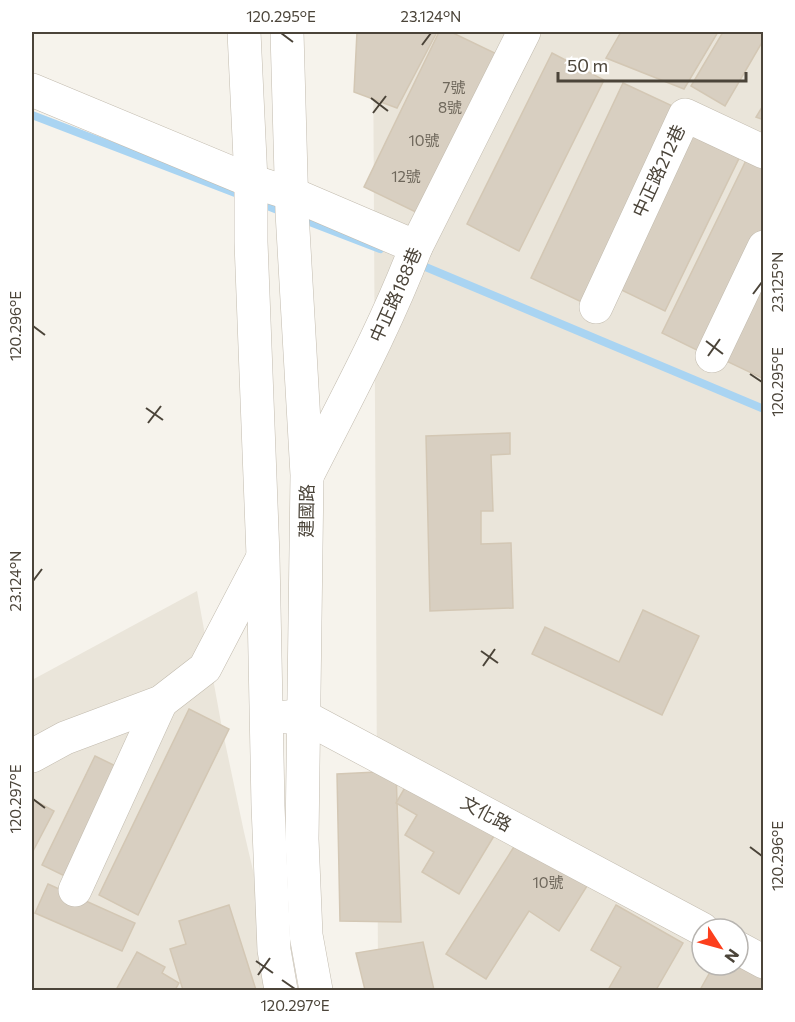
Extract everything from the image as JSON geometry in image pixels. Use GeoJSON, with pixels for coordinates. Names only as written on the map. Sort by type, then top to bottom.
{"type":"FeatureCollection","features":[{"type":"Feature","properties":{"kind":"street"},"geometry":{"type":"LineString","coordinates":[[244,32],[263,556],[268,806],[274,950],[281,990]]}},
{"type":"Feature","properties":{"kind":"street","name":"建國路"},"geometry":{"type":"LineString","coordinates":[[287,32],[293,216],[307,475],[302,838],[306,935],[316,990]]}},
{"type":"Feature","properties":{"kind":"street","name":"中正路188巷"},"geometry":{"type":"LineString","coordinates":[[161,702],[205,668],[368,357],[416,247],[524,32]]}},
{"type":"Feature","properties":{"kind":"street"},"geometry":{"type":"LineString","coordinates":[[32,90],[251,185],[293,216],[416,247]]}},
{"type":"Feature","properties":{"kind":"street","name":"中正路212巷"},"geometry":{"type":"LineString","coordinates":[[596,307],[685,114],[764,152]]}},
{"type":"Feature","properties":{"kind":"street"},"geometry":{"type":"LineString","coordinates":[[712,356],[764,247]]}},
{"type":"Feature","properties":{"kind":"street"},"geometry":{"type":"LineString","coordinates":[[32,756],[65,738],[161,702]]}},
{"type":"Feature","properties":{"kind":"street"},"geometry":{"type":"LineString","coordinates":[[75,890],[161,702]]}},
{"type":"Feature","properties":{"kind":"street"},"geometry":{"type":"LineString","coordinates":[[266,718],[303,716]]}},
{"type":"Feature","properties":{"kind":"street","name":"文化路"},"geometry":{"type":"LineString","coordinates":[[303,716],[690,923]]}},
{"type":"Feature","properties":{"kind":"street"},"geometry":{"type":"LineString","coordinates":[[750,954],[764,962]]}},
{"type":"Feature","properties":{"kind":"shaded area"},"geometry":{"type":"Polygon","coordinates":[[[373,32],[763,32],[763,990],[385,990],[378,968],[373,32]]]}},
{"type":"Feature","properties":{"kind":"shaded area"},"geometry":{"type":"Polygon","coordinates":[[[197,591],[222,728],[281,990],[32,990],[32,680],[197,591]]]}},
{"type":"Feature","properties":{"kind":"building"},"geometry":{"type":"Polygon","coordinates":[[[357,32],[437,32],[397,108],[354,92],[357,32]]]}},
{"type":"Feature","properties":{"kind":"building"},"geometry":{"type":"Polygon","coordinates":[[[439,32],[451,32],[501,56],[424,216],[364,187],[439,32]]]}},
{"type":"Feature","properties":{"kind":"building"},"geometry":{"type":"Polygon","coordinates":[[[621,32],[718,32],[684,89],[606,58],[621,32]]]}},
{"type":"Feature","properties":{"kind":"building"},"geometry":{"type":"Polygon","coordinates":[[[723,32],[764,32],[764,39],[725,106],[691,86],[723,32]]]}},
{"type":"Feature","properties":{"kind":"building"},"geometry":{"type":"Polygon","coordinates":[[[552,53],[604,80],[519,251],[467,224],[552,53]]]}},
{"type":"Feature","properties":{"kind":"building"},"geometry":{"type":"Polygon","coordinates":[[[623,83],[679,109],[588,305],[531,278],[623,83]]]}},
{"type":"Feature","properties":{"kind":"building"},"geometry":{"type":"Polygon","coordinates":[[[764,104],[764,120],[756,117],[764,104]]]}},
{"type":"Feature","properties":{"kind":"building"},"geometry":{"type":"Polygon","coordinates":[[[692,120],[745,146],[665,311],[611,285],[692,120]]]}},
{"type":"Feature","properties":{"kind":"building"},"geometry":{"type":"Polygon","coordinates":[[[755,142],[764,146],[764,244],[709,356],[662,333],[755,142]]]}},
{"type":"Feature","properties":{"kind":"building"},"geometry":{"type":"Polygon","coordinates":[[[764,273],[764,379],[722,359],[764,273]]]}},
{"type":"Feature","properties":{"kind":"building"},"geometry":{"type":"Polygon","coordinates":[[[510,433],[510,454],[491,455],[493,511],[481,511],[481,544],[511,543],[513,608],[430,611],[426,436],[510,433]]]}},
{"type":"Feature","properties":{"kind":"building"},"geometry":{"type":"Polygon","coordinates":[[[643,610],[699,636],[662,715],[532,654],[545,627],[619,662],[643,610]]]}},
{"type":"Feature","properties":{"kind":"building"},"geometry":{"type":"Polygon","coordinates":[[[189,709],[229,729],[138,915],[99,895],[189,709]]]}},
{"type":"Feature","properties":{"kind":"building"},"geometry":{"type":"Polygon","coordinates":[[[95,756],[130,773],[77,882],[42,865],[95,756]]]}},
{"type":"Feature","properties":{"kind":"building"},"geometry":{"type":"Polygon","coordinates":[[[396,771],[401,922],[340,921],[337,774],[396,771]]]}},
{"type":"Feature","properties":{"kind":"building"},"geometry":{"type":"Polygon","coordinates":[[[407,784],[494,836],[459,894],[422,872],[434,852],[405,835],[417,815],[396,803],[407,784]]]}},
{"type":"Feature","properties":{"kind":"building"},"geometry":{"type":"Polygon","coordinates":[[[32,799],[54,811],[32,853],[32,799]]]}},
{"type":"Feature","properties":{"kind":"building"},"geometry":{"type":"Polygon","coordinates":[[[517,842],[587,886],[559,931],[529,911],[486,979],[446,954],[517,842]]]}},
{"type":"Feature","properties":{"kind":"building"},"geometry":{"type":"Polygon","coordinates":[[[48,884],[135,923],[122,951],[35,913],[48,884]]]}},
{"type":"Feature","properties":{"kind":"building"},"geometry":{"type":"Polygon","coordinates":[[[229,905],[256,990],[183,990],[170,949],[186,944],[179,921],[229,905]]]}},
{"type":"Feature","properties":{"kind":"building"},"geometry":{"type":"Polygon","coordinates":[[[616,905],[683,943],[656,990],[608,990],[621,967],[591,950],[616,905]]]}},
{"type":"Feature","properties":{"kind":"building"},"geometry":{"type":"Polygon","coordinates":[[[423,942],[434,990],[365,990],[356,953],[423,942]]]}},
{"type":"Feature","properties":{"kind":"building"},"geometry":{"type":"Polygon","coordinates":[[[137,952],[165,967],[162,973],[179,983],[175,990],[116,990],[137,952]]]}},
{"type":"Feature","properties":{"kind":"building"},"geometry":{"type":"Polygon","coordinates":[[[750,967],[764,969],[764,990],[700,990],[707,977],[750,977],[750,967]]]}},
{"type":"Feature","properties":{"kind":"waterway"},"geometry":{"type":"LineString","coordinates":[[32,115],[243,196]]}},
{"type":"Feature","properties":{"kind":"waterway"},"geometry":{"type":"LineString","coordinates":[[260,203],[285,213]]}},
{"type":"Feature","properties":{"kind":"waterway"},"geometry":{"type":"LineString","coordinates":[[302,219],[380,249]]}},
{"type":"Feature","properties":{"kind":"waterway"},"geometry":{"type":"LineString","coordinates":[[416,263],[764,409]]}}]}
